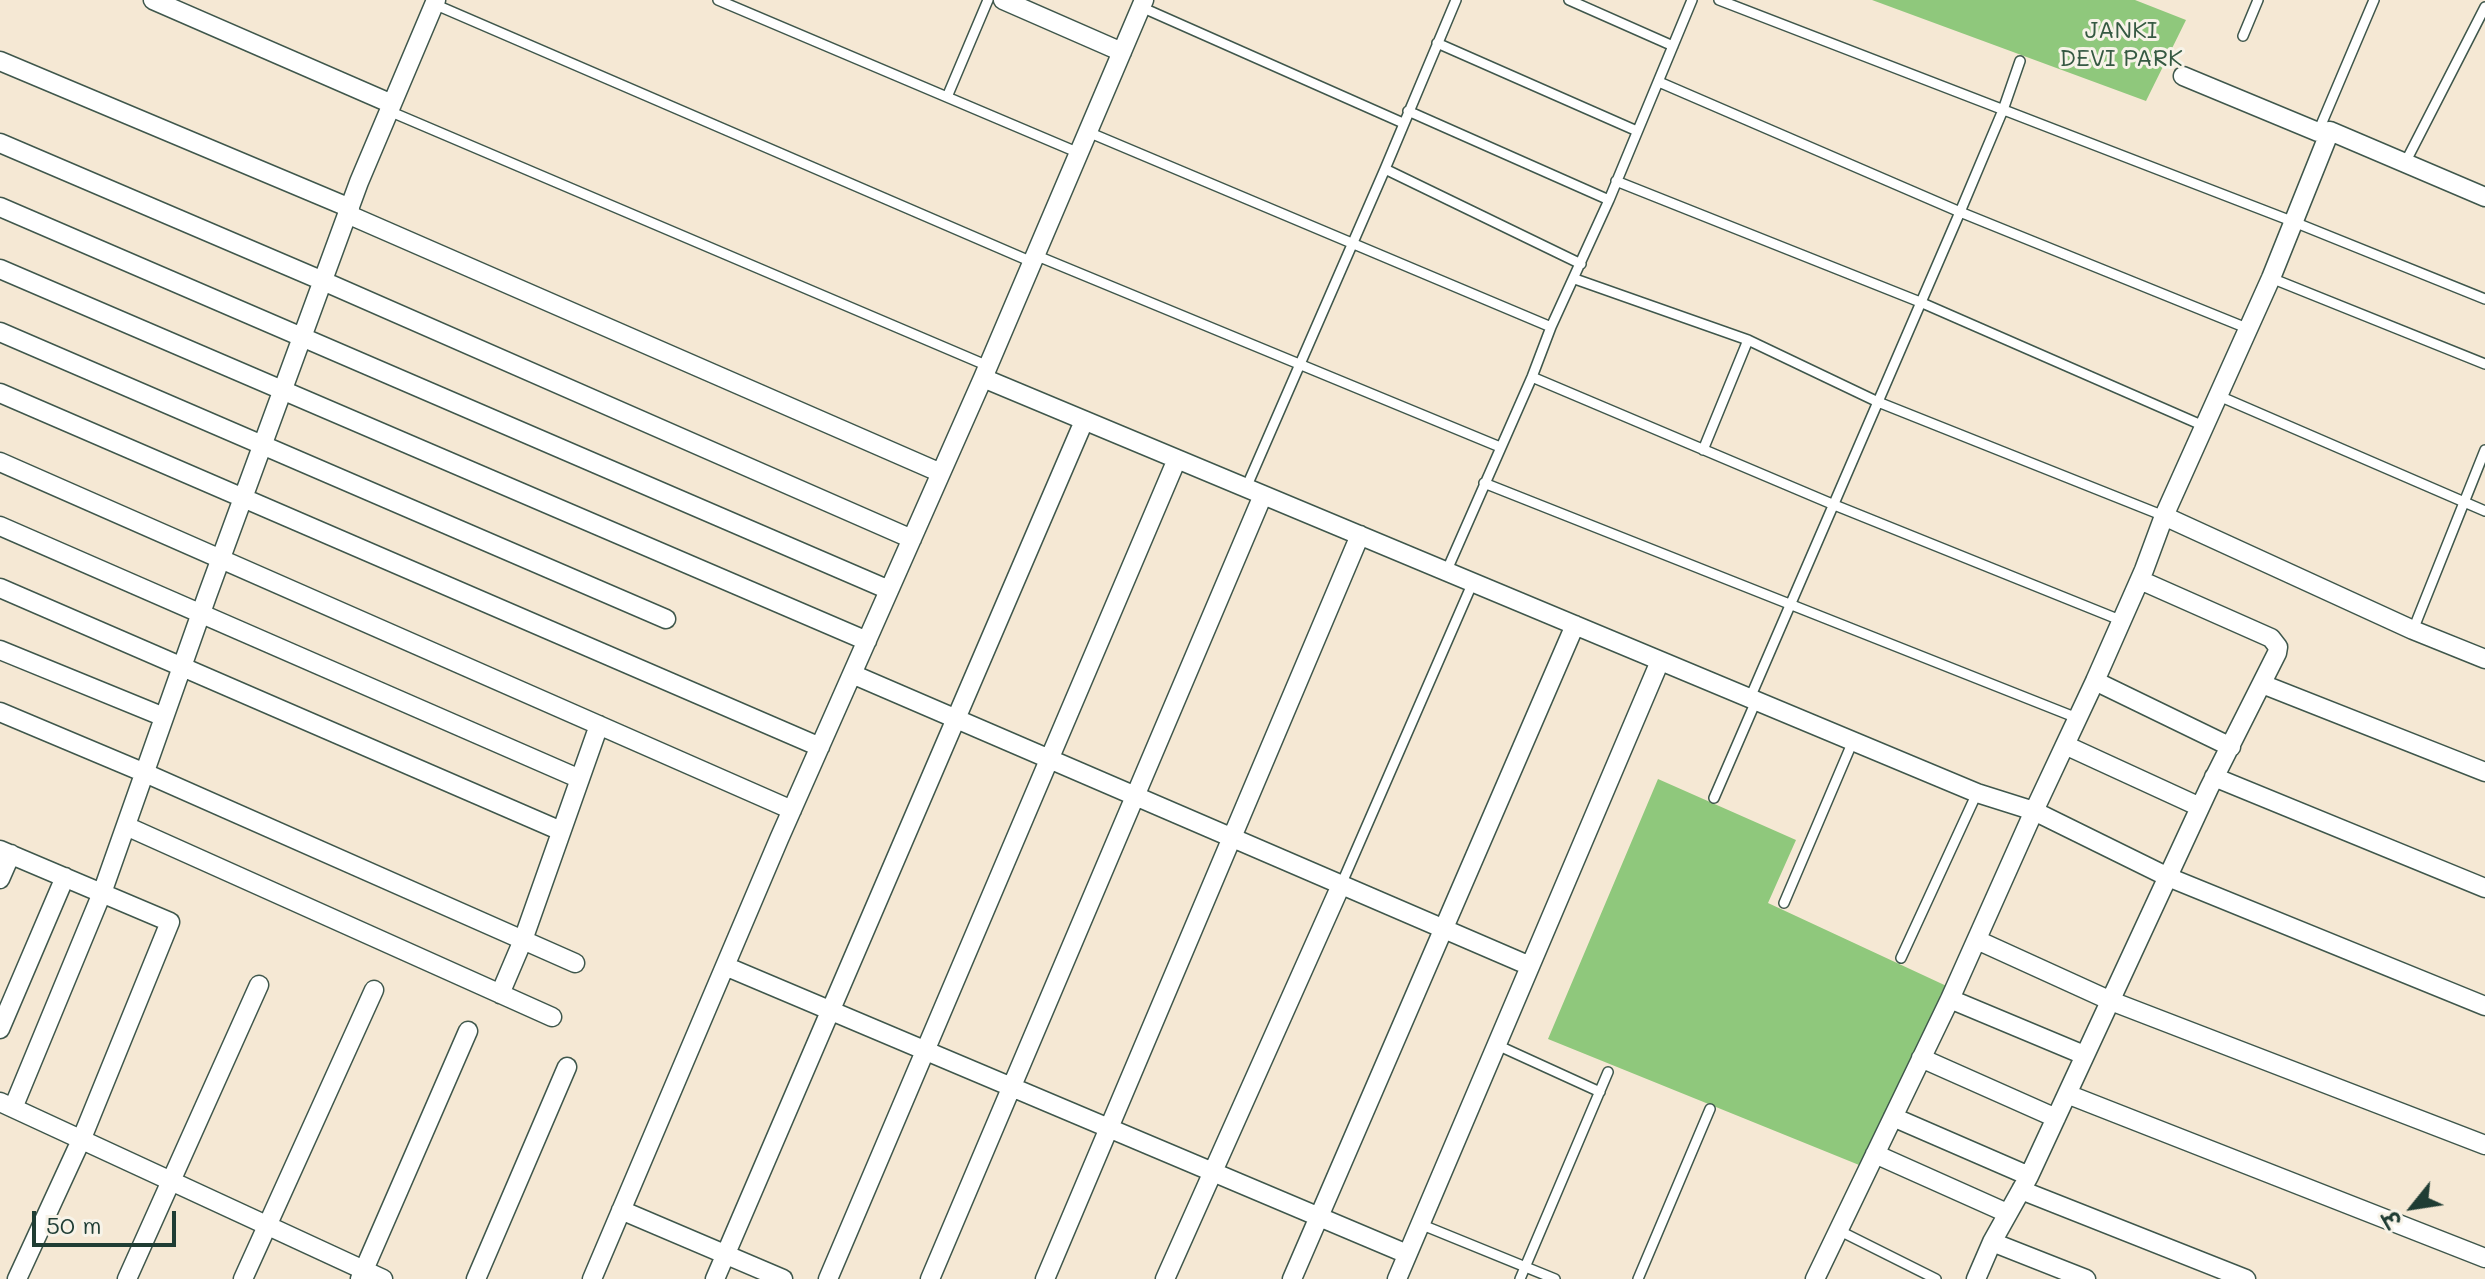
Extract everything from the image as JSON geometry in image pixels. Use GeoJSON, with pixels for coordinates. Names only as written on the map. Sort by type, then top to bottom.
{"type":"FeatureCollection","features":[{"type":"Feature","properties":{"kind":"street"},"geometry":{"type":"LineString","coordinates":[[153,0],[390,108]]}},
{"type":"Feature","properties":{"kind":"street"},"geometry":{"type":"LineString","coordinates":[[1003,0],[1122,52]]}},
{"type":"Feature","properties":{"kind":"street"},"geometry":{"type":"LineString","coordinates":[[383,1279],[362,1275],[267,1225],[7,1105],[102,893],[201,612],[349,211],[435,2]]}},
{"type":"Feature","properties":{"kind":"street"},"geometry":{"type":"LineString","coordinates":[[592,1279],[792,810],[1143,4]]}},
{"type":"Feature","properties":{"kind":"street"},"geometry":{"type":"LineString","coordinates":[[0,61],[349,211],[941,473]]}},
{"type":"Feature","properties":{"kind":"street"},"geometry":{"type":"LineString","coordinates":[[2183,76],[2485,197]]}},
{"type":"Feature","properties":{"kind":"street"},"geometry":{"type":"LineString","coordinates":[[1815,1279],[1950,999],[2140,580],[2164,516],[2206,427],[2294,222],[2324,132]]}},
{"type":"Feature","properties":{"kind":"street"},"geometry":{"type":"LineString","coordinates":[[0,143],[912,539]]}},
{"type":"Feature","properties":{"kind":"street"},"geometry":{"type":"LineString","coordinates":[[0,207],[889,590]]}},
{"type":"Feature","properties":{"kind":"street"},"geometry":{"type":"LineString","coordinates":[[0,269],[867,641]]}},
{"type":"Feature","properties":{"kind":"street"},"geometry":{"type":"LineString","coordinates":[[0,332],[666,619]]}},
{"type":"Feature","properties":{"kind":"street"},"geometry":{"type":"LineString","coordinates":[[985,372],[1084,421],[1977,793],[2034,811],[2168,877],[2485,1006]]}},
{"type":"Feature","properties":{"kind":"street"},"geometry":{"type":"LineString","coordinates":[[0,393],[820,747]]}},
{"type":"Feature","properties":{"kind":"street"},"geometry":{"type":"LineString","coordinates":[[715,1279],[1084,421]]}},
{"type":"Feature","properties":{"kind":"street"},"geometry":{"type":"LineString","coordinates":[[828,1279],[1177,459]]}},
{"type":"Feature","properties":{"kind":"street"},"geometry":{"type":"LineString","coordinates":[[0,462],[792,810]]}},
{"type":"Feature","properties":{"kind":"street"},"geometry":{"type":"LineString","coordinates":[[930,1279],[1135,796],[1255,492]]}},
{"type":"Feature","properties":{"kind":"street"},"geometry":{"type":"LineString","coordinates":[[2164,516],[2413,630],[2485,659]]}},
{"type":"Feature","properties":{"kind":"street"},"geometry":{"type":"LineString","coordinates":[[0,526],[580,779]]}},
{"type":"Feature","properties":{"kind":"street"},"geometry":{"type":"LineString","coordinates":[[1045,1279],[1360,535]]}},
{"type":"Feature","properties":{"kind":"street"},"geometry":{"type":"LineString","coordinates":[[1976,1279],[2056,1118],[2214,777],[2277,653],[2275,642],[2140,580]]}},
{"type":"Feature","properties":{"kind":"street"},"geometry":{"type":"LineString","coordinates":[[0,588],[561,831]]}},
{"type":"Feature","properties":{"kind":"street"},"geometry":{"type":"LineString","coordinates":[[1292,1279],[1575,625]]}},
{"type":"Feature","properties":{"kind":"street"},"geometry":{"type":"LineString","coordinates":[[0,650],[164,717]]}},
{"type":"Feature","properties":{"kind":"street"},"geometry":{"type":"LineString","coordinates":[[1397,1279],[1660,661]]}},
{"type":"Feature","properties":{"kind":"street"},"geometry":{"type":"LineString","coordinates":[[852,674],[1530,966]]}},
{"type":"Feature","properties":{"kind":"street"},"geometry":{"type":"LineString","coordinates":[[2095,681],[2231,747]]}},
{"type":"Feature","properties":{"kind":"street"},"geometry":{"type":"LineString","coordinates":[[2262,684],[2485,772]]}},
{"type":"Feature","properties":{"kind":"street"},"geometry":{"type":"LineString","coordinates":[[0,712],[575,963]]}},
{"type":"Feature","properties":{"kind":"street"},"geometry":{"type":"LineString","coordinates":[[500,994],[523,940],[599,725]]}},
{"type":"Feature","properties":{"kind":"street"},"geometry":{"type":"LineString","coordinates":[[2065,745],[2200,807]]}},
{"type":"Feature","properties":{"kind":"street"},"geometry":{"type":"LineString","coordinates":[[2214,777],[2485,888]]}},
{"type":"Feature","properties":{"kind":"street"},"geometry":{"type":"LineString","coordinates":[[126,826],[552,1017]]}},
{"type":"Feature","properties":{"kind":"street"},"geometry":{"type":"LineString","coordinates":[[0,879],[5,852],[170,922],[82,1138],[17,1279]]}},
{"type":"Feature","properties":{"kind":"street"},"geometry":{"type":"LineString","coordinates":[[0,1029],[65,877]]}},
{"type":"Feature","properties":{"kind":"street"},"geometry":{"type":"LineString","coordinates":[[1165,1279],[1341,885]]}},
{"type":"Feature","properties":{"kind":"street"},"geometry":{"type":"LineString","coordinates":[[1977,940],[2111,1001],[2485,1145]]}},
{"type":"Feature","properties":{"kind":"street"},"geometry":{"type":"LineString","coordinates":[[725,966],[1407,1254]]}},
{"type":"Feature","properties":{"kind":"street"},"geometry":{"type":"LineString","coordinates":[[127,1279],[259,985]]}},
{"type":"Feature","properties":{"kind":"street"},"geometry":{"type":"LineString","coordinates":[[243,1279],[374,990]]}},
{"type":"Feature","properties":{"kind":"street"},"geometry":{"type":"LineString","coordinates":[[1950,999],[2084,1055]]}},
{"type":"Feature","properties":{"kind":"street"},"geometry":{"type":"LineString","coordinates":[[362,1275],[468,1031]]}},
{"type":"Feature","properties":{"kind":"street"},"geometry":{"type":"LineString","coordinates":[[1921,1058],[2056,1118]]}},
{"type":"Feature","properties":{"kind":"street"},"geometry":{"type":"LineString","coordinates":[[476,1279],[567,1067]]}},
{"type":"Feature","properties":{"kind":"street"},"geometry":{"type":"LineString","coordinates":[[2067,1094],[2485,1258]]}},
{"type":"Feature","properties":{"kind":"street"},"geometry":{"type":"LineString","coordinates":[[1893,1117],[2025,1183],[2246,1279]]}},
{"type":"Feature","properties":{"kind":"street"},"geometry":{"type":"LineString","coordinates":[[1875,1154],[2007,1213]]}},
{"type":"Feature","properties":{"kind":"street"},"geometry":{"type":"LineString","coordinates":[[621,1210],[783,1279]]}},
{"type":"Feature","properties":{"kind":"street"},"geometry":{"type":"LineString","coordinates":[[1992,1242],[2086,1279]]}},
{"type":"Feature","properties":{"kind":"lane"},"geometry":{"type":"LineString","coordinates":[[718,0],[1079,153]]}},
{"type":"Feature","properties":{"kind":"lane"},"geometry":{"type":"LineString","coordinates":[[947,97],[988,0]]}},
{"type":"Feature","properties":{"kind":"lane"},"geometry":{"type":"LineString","coordinates":[[1255,492],[1299,365],[1456,0]]}},
{"type":"Feature","properties":{"kind":"lane"},"geometry":{"type":"LineString","coordinates":[[1569,0],[1673,46]]}},
{"type":"Feature","properties":{"kind":"lane"},"geometry":{"type":"LineString","coordinates":[[1447,570],[1609,200],[1692,0]]}},
{"type":"Feature","properties":{"kind":"lane"},"geometry":{"type":"LineString","coordinates":[[1719,0],[2485,299]]}},
{"type":"Feature","properties":{"kind":"lane"},"geometry":{"type":"LineString","coordinates":[[2243,36],[2258,0]]}},
{"type":"Feature","properties":{"kind":"lane"},"geometry":{"type":"LineString","coordinates":[[2324,132],[2374,0]]}},
{"type":"Feature","properties":{"kind":"lane"},"geometry":{"type":"LineString","coordinates":[[435,2],[1034,259],[1500,447]]}},
{"type":"Feature","properties":{"kind":"lane"},"geometry":{"type":"LineString","coordinates":[[1143,4],[1403,123]]}},
{"type":"Feature","properties":{"kind":"lane"},"geometry":{"type":"LineString","coordinates":[[2405,163],[2485,7]]}},
{"type":"Feature","properties":{"kind":"lane"},"geometry":{"type":"LineString","coordinates":[[1437,43],[1637,131]]}},
{"type":"Feature","properties":{"kind":"lane"},"geometry":{"type":"LineString","coordinates":[[1714,798],[1790,603],[1960,212],[2020,61]]}},
{"type":"Feature","properties":{"kind":"lane"},"geometry":{"type":"LineString","coordinates":[[1659,82],[1960,212],[2249,329]]}},
{"type":"Feature","properties":{"kind":"lane"},"geometry":{"type":"LineString","coordinates":[[390,108],[985,372]]}},
{"type":"Feature","properties":{"kind":"lane"},"geometry":{"type":"LineString","coordinates":[[1408,111],[1609,200]]}},
{"type":"Feature","properties":{"kind":"lane"},"geometry":{"type":"LineString","coordinates":[[1088,132],[1551,327]]}},
{"type":"Feature","properties":{"kind":"lane"},"geometry":{"type":"LineString","coordinates":[[1385,169],[1581,264]]}},
{"type":"Feature","properties":{"kind":"lane"},"geometry":{"type":"LineString","coordinates":[[1616,181],[1920,302],[2206,427]]}},
{"type":"Feature","properties":{"kind":"lane"},"geometry":{"type":"LineString","coordinates":[[2271,278],[2485,364]]}},
{"type":"Feature","properties":{"kind":"lane"},"geometry":{"type":"LineString","coordinates":[[1575,279],[1748,340],[1878,402],[2164,516]]}},
{"type":"Feature","properties":{"kind":"lane"},"geometry":{"type":"LineString","coordinates":[[1703,450],[1748,340]]}},
{"type":"Feature","properties":{"kind":"lane"},"geometry":{"type":"LineString","coordinates":[[1532,377],[1832,504],[2120,620]]}},
{"type":"Feature","properties":{"kind":"lane"},"geometry":{"type":"LineString","coordinates":[[2219,396],[2485,511]]}},
{"type":"Feature","properties":{"kind":"lane"},"geometry":{"type":"LineString","coordinates":[[2413,630],[2485,450]]}},
{"type":"Feature","properties":{"kind":"lane"},"geometry":{"type":"LineString","coordinates":[[1484,483],[2077,718]]}},
{"type":"Feature","properties":{"kind":"lane"},"geometry":{"type":"LineString","coordinates":[[1341,885],[1473,582]]}},
{"type":"Feature","properties":{"kind":"lane"},"geometry":{"type":"LineString","coordinates":[[1784,903],[1853,741]]}},
{"type":"Feature","properties":{"kind":"lane"},"geometry":{"type":"LineString","coordinates":[[1901,958],[1977,793]]}},
{"type":"Feature","properties":{"kind":"lane"},"geometry":{"type":"LineString","coordinates":[[1497,1045],[1600,1092]]}},
{"type":"Feature","properties":{"kind":"lane"},"geometry":{"type":"LineString","coordinates":[[1520,1279],[1608,1072]]}},
{"type":"Feature","properties":{"kind":"lane"},"geometry":{"type":"LineString","coordinates":[[1638,1279],[1710,1109]]}},
{"type":"Feature","properties":{"kind":"lane"},"geometry":{"type":"LineString","coordinates":[[1420,1224],[1555,1279]]}},
{"type":"Feature","properties":{"kind":"lane"},"geometry":{"type":"LineString","coordinates":[[1838,1230],[1936,1279]]}},
{"type":"Feature","properties":{"kind":"green space","name":"JANKI DEVI PARK"},"geometry":{"type":"Polygon","coordinates":[[[1872,0],[2135,0],[2186,20],[2146,101],[1872,0]]]}},
{"type":"Feature","properties":{"kind":"green space"},"geometry":{"type":"Polygon","coordinates":[[[1658,779],[1796,840],[1768,903],[1953,989],[1869,1169],[1548,1039],[1658,779]]]}}]}
